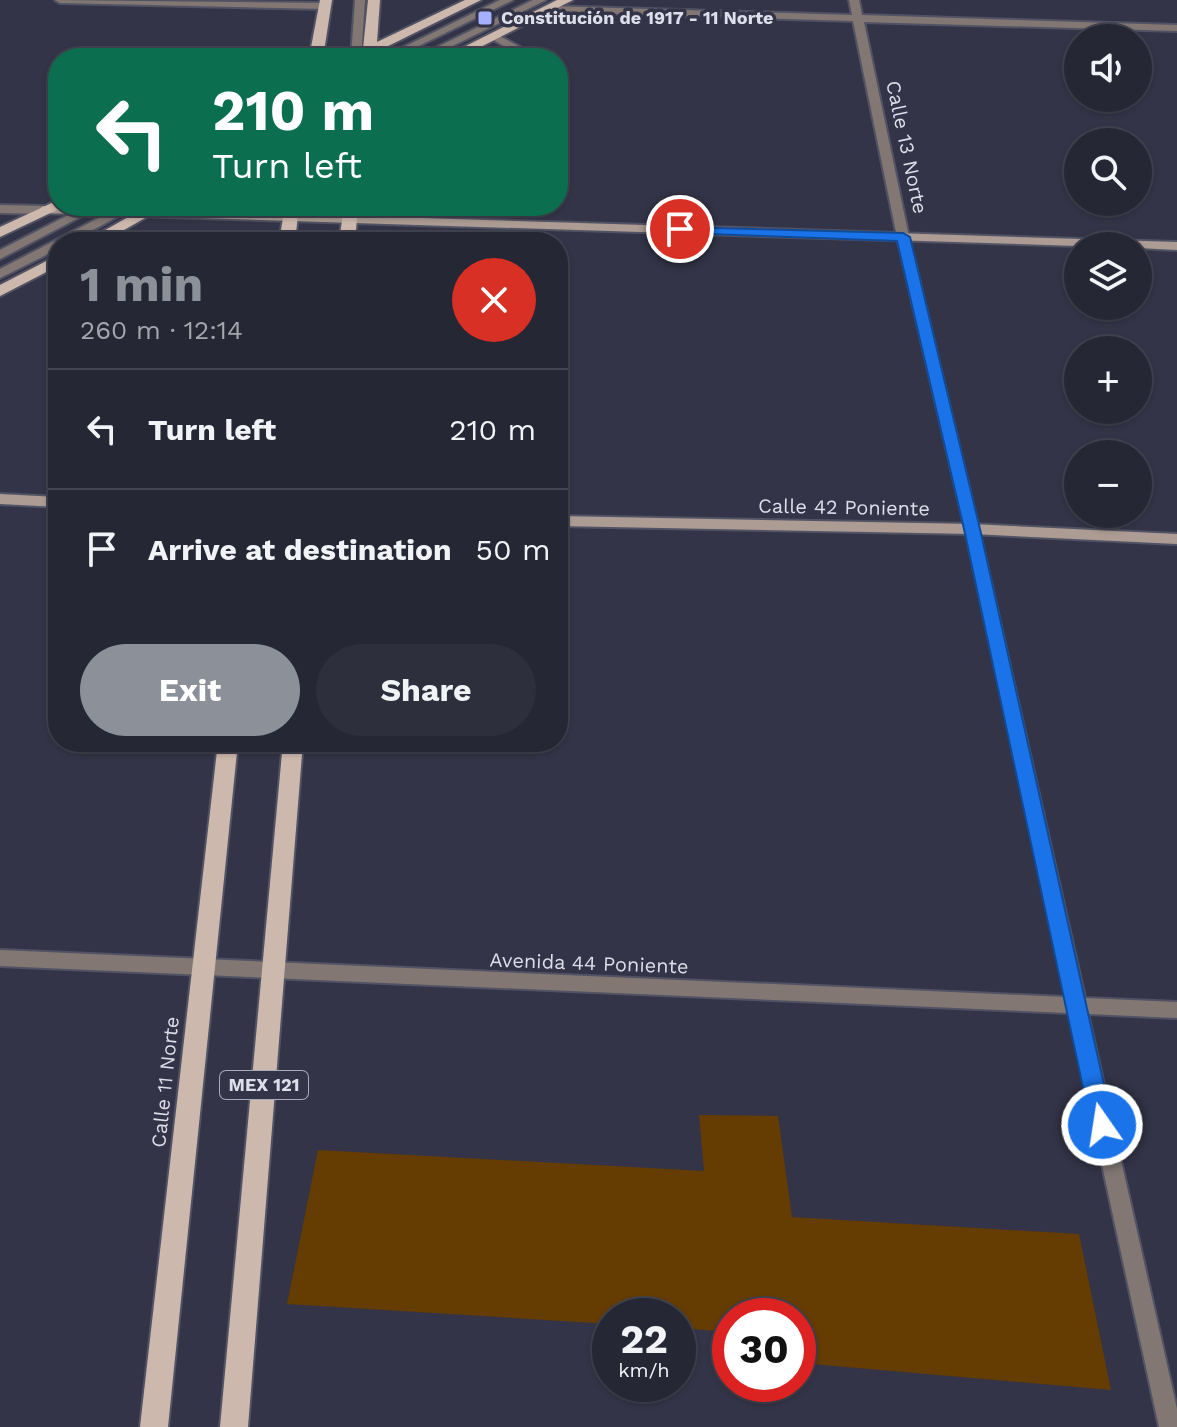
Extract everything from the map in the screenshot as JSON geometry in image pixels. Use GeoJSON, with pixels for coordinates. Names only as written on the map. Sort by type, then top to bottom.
{"type":"FeatureCollection","features":[{"type":"Feature","properties":{"kind":"main road"},"geometry":{"type":"LineString","coordinates":[[370,48],[374,0]]}},
{"type":"Feature","properties":{"kind":"main road"},"geometry":{"type":"LineString","coordinates":[[381,48],[475,0]]}},
{"type":"Feature","properties":{"kind":"main road"},"geometry":{"type":"LineString","coordinates":[[469,48],[545,4],[567,0]]}},
{"type":"Feature","properties":{"kind":"main road"},"geometry":{"type":"LineString","coordinates":[[318,48],[325,3]]}},
{"type":"Feature","properties":{"kind":"main road"},"geometry":{"type":"LineString","coordinates":[[0,233],[48,209]]}},
{"type":"Feature","properties":{"kind":"main road"},"geometry":{"type":"LineString","coordinates":[[110,232],[140,216]]}},
{"type":"Feature","properties":{"kind":"main road"},"geometry":{"type":"LineString","coordinates":[[439,216],[1177,246]]}},
{"type":"Feature","properties":{"kind":"main road"},"geometry":{"type":"LineString","coordinates":[[0,291],[48,265]]}},
{"type":"Feature","properties":{"kind":"main road"},"geometry":{"type":"LineString","coordinates":[[0,499],[48,501]]}},
{"type":"Feature","properties":{"kind":"main road","name":"Calle 42 Poniente"},"geometry":{"type":"LineString","coordinates":[[568,521],[972,529],[1177,539]]}},
{"type":"Feature","properties":{"kind":"main road","name":"Calle 11 Norte"},"geometry":{"type":"LineString","coordinates":[[154,1427],[227,752]]}},
{"type":"Feature","properties":{"kind":"main road","name":"MEX 121"},"geometry":{"type":"LineString","coordinates":[[234,1427],[292,752]]}},
{"type":"Feature","properties":{"kind":"street"},"geometry":{"type":"LineString","coordinates":[[60,0],[325,3]]}},
{"type":"Feature","properties":{"kind":"street"},"geometry":{"type":"LineString","coordinates":[[356,48],[360,0]]}},
{"type":"Feature","properties":{"kind":"street"},"geometry":{"type":"LineString","coordinates":[[407,48],[508,0]]}},
{"type":"Feature","properties":{"kind":"street","name":"Calle 13 Norte"},"geometry":{"type":"LineString","coordinates":[[854,0],[903,237],[972,529],[1074,1004],[1170,1427]]}},
{"type":"Feature","properties":{"kind":"street"},"geometry":{"type":"LineString","coordinates":[[443,48],[545,4],[858,19],[1177,28]]}},
{"type":"Feature","properties":{"kind":"street"},"geometry":{"type":"LineString","coordinates":[[494,36],[515,48]]}},
{"type":"Feature","properties":{"kind":"street"},"geometry":{"type":"LineString","coordinates":[[0,209],[48,207]]}},
{"type":"Feature","properties":{"kind":"street"},"geometry":{"type":"LineString","coordinates":[[0,255],[76,216]]}},
{"type":"Feature","properties":{"kind":"street"},"geometry":{"type":"LineString","coordinates":[[81,232],[112,216]]}},
{"type":"Feature","properties":{"kind":"street"},"geometry":{"type":"LineString","coordinates":[[0,274],[48,249]]}},
{"type":"Feature","properties":{"kind":"street","name":"Avenida 44 Poniente"},"geometry":{"type":"LineString","coordinates":[[0,958],[1177,1010]]}},
{"type":"Feature","properties":{"kind":"building"},"geometry":{"type":"Polygon","coordinates":[[[699,1115],[778,1116],[792,1217],[1079,1234],[1111,1390],[816,1364],[816,1298],[712,1298],[712,1331],[696,1329],[696,1298],[592,1298],[592,1323],[287,1304],[318,1150],[704,1171],[699,1115]]]}},
{"type":"Feature","properties":{"kind":"place","name":"Constitución de 1917 - 11 Norte"},"geometry":{"type":"Point","coordinates":[485,18]}},
{"type":"Feature","properties":{"kind":"route"},"geometry":{"type":"LineString","coordinates":[[680,229],[903,237],[972,529],[1102,1125]]}}]}
